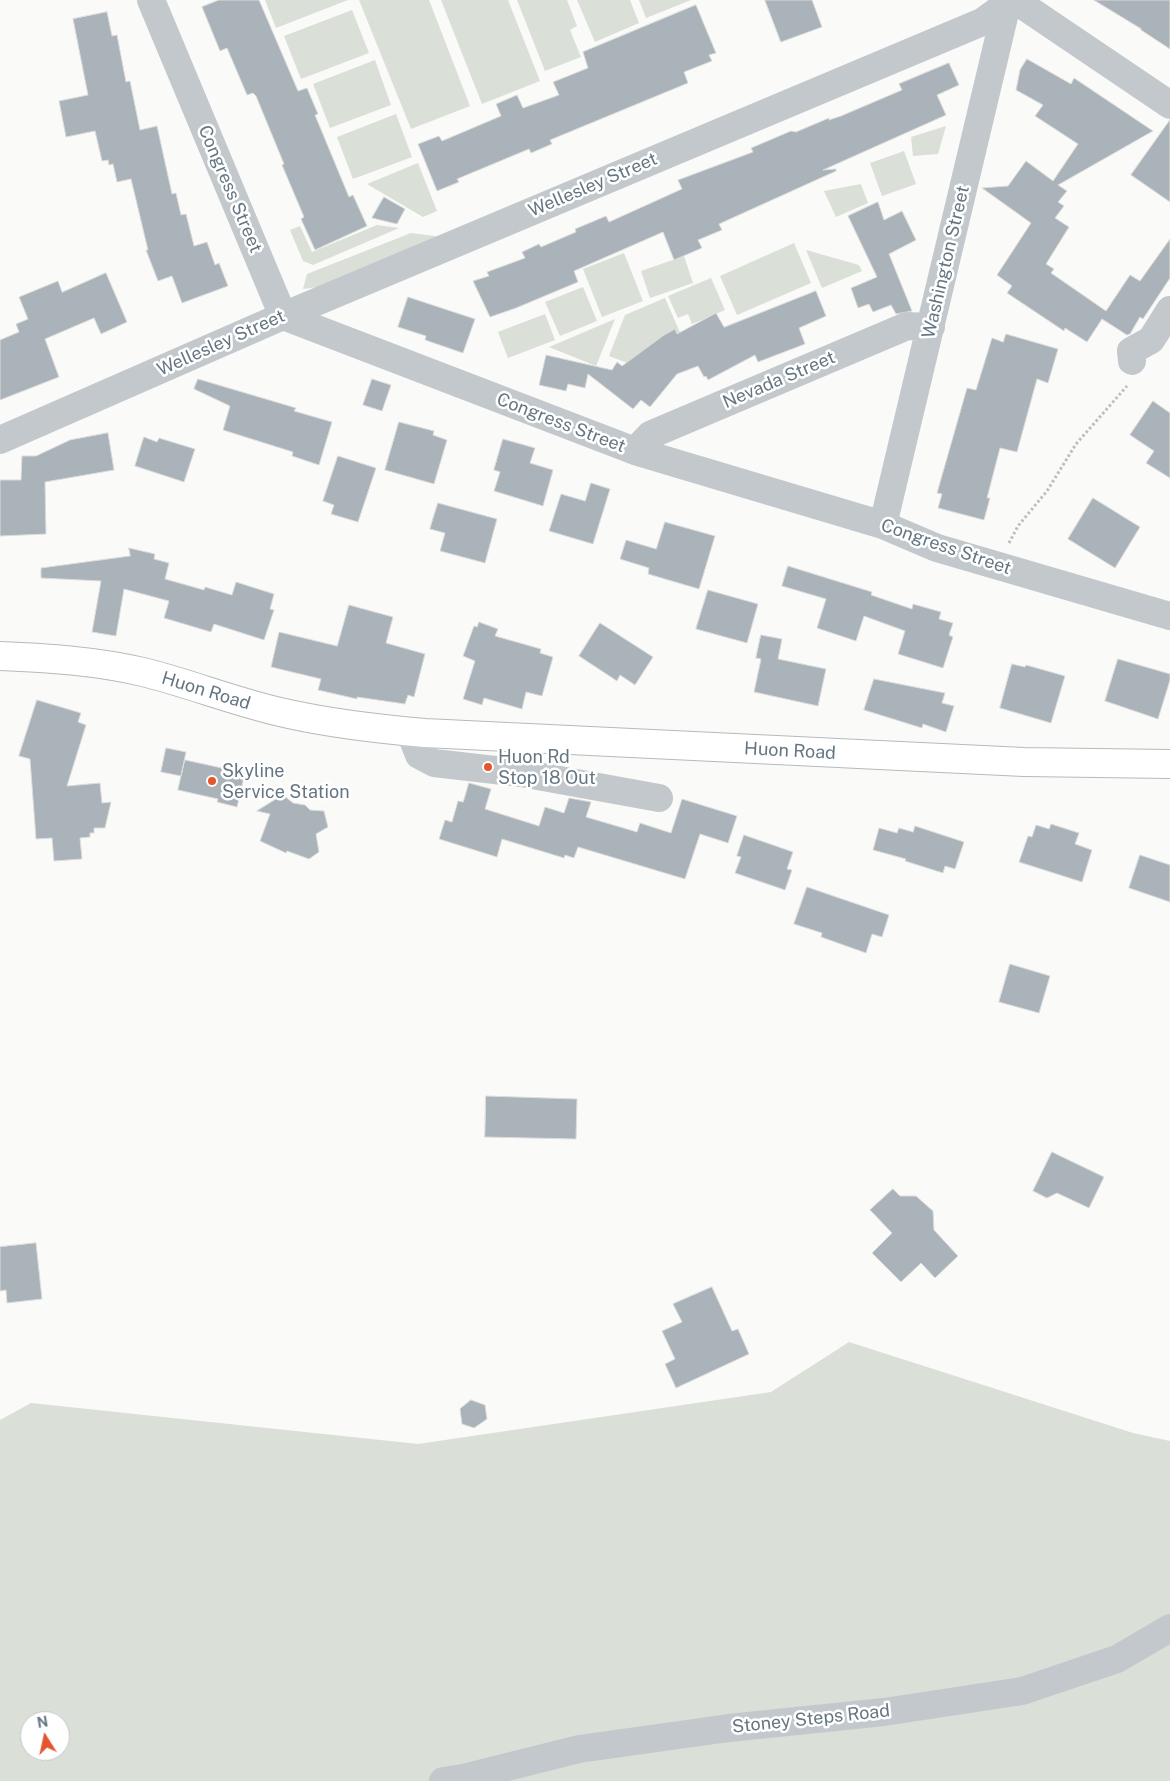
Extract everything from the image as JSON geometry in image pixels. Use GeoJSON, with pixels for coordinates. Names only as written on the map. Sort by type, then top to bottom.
{"type":"FeatureCollection","features":[{"type":"Feature","properties":{"kind":"main road","name":"Huon Road"},"geometry":{"type":"LineString","coordinates":[[0,656],[50,658],[96,663],[144,672],[288,714],[363,727],[410,732],[1024,762],[1170,764]]}},
{"type":"Feature","properties":{"kind":"street","name":"Congress Street"},"geometry":{"type":"LineString","coordinates":[[151,0],[283,316],[635,451],[883,525],[937,548],[1170,616]]}},
{"type":"Feature","properties":{"kind":"street","name":"Wellesley Street"},"geometry":{"type":"LineString","coordinates":[[0,440],[283,316],[982,22],[1007,2]]}},
{"type":"Feature","properties":{"kind":"street"},"geometry":{"type":"LineString","coordinates":[[1007,2],[1022,5],[1170,104]]}},
{"type":"Feature","properties":{"kind":"street","name":"Washington Street"},"geometry":{"type":"LineString","coordinates":[[883,525],[1007,2]]}},
{"type":"Feature","properties":{"kind":"street"},"geometry":{"type":"LineString","coordinates":[[1132,362],[1131,351],[1151,340],[1170,310]]}},
{"type":"Feature","properties":{"kind":"street","name":"Nevada Street"},"geometry":{"type":"LineString","coordinates":[[635,451],[650,435],[907,326],[931,327]]}},
{"type":"Feature","properties":{"kind":"street"},"geometry":{"type":"LineString","coordinates":[[410,732],[419,755],[434,763],[521,774],[659,798]]}},
{"type":"Feature","properties":{"kind":"street","name":"Stoney Steps Road"},"geometry":{"type":"LineString","coordinates":[[443,1781],[463,1778],[579,1749],[729,1728],[884,1712],[1022,1691],[1118,1659],[1170,1628]]}},
{"type":"Feature","properties":{"kind":"path"},"geometry":{"type":"LineString","coordinates":[[996,565],[1018,526],[1047,491],[1076,444],[1130,382],[1132,362]]}},
{"type":"Feature","properties":{"kind":"shaded area"},"geometry":{"type":"Polygon","coordinates":[[[265,0],[348,0],[276,28],[265,0]]]}},
{"type":"Feature","properties":{"kind":"shaded area"},"geometry":{"type":"Polygon","coordinates":[[[359,0],[429,0],[470,106],[411,129],[359,0]]]}},
{"type":"Feature","properties":{"kind":"shaded area"},"geometry":{"type":"Polygon","coordinates":[[[441,0],[508,0],[540,81],[482,104],[441,0]]]}},
{"type":"Feature","properties":{"kind":"shaded area"},"geometry":{"type":"Polygon","coordinates":[[[517,0],[567,0],[577,26],[570,30],[581,57],[545,71],[517,0]]]}},
{"type":"Feature","properties":{"kind":"shaded area"},"geometry":{"type":"Polygon","coordinates":[[[577,0],[630,0],[639,23],[595,42],[577,0]]]}},
{"type":"Feature","properties":{"kind":"shaded area"},"geometry":{"type":"Polygon","coordinates":[[[639,0],[691,0],[646,18],[639,0]]]}},
{"type":"Feature","properties":{"kind":"shaded area"},"geometry":{"type":"Polygon","coordinates":[[[352,10],[369,53],[301,79],[284,36],[352,10]]]}},
{"type":"Feature","properties":{"kind":"shaded area"},"geometry":{"type":"Polygon","coordinates":[[[375,60],[391,105],[330,128],[313,84],[375,60]]]}},
{"type":"Feature","properties":{"kind":"shaded area"},"geometry":{"type":"Polygon","coordinates":[[[396,114],[412,157],[353,179],[337,137],[396,114]]]}},
{"type":"Feature","properties":{"kind":"shaded area"},"geometry":{"type":"Polygon","coordinates":[[[946,126],[938,154],[913,156],[911,137],[946,126]]]}},
{"type":"Feature","properties":{"kind":"shaded area"},"geometry":{"type":"Polygon","coordinates":[[[904,151],[916,184],[882,196],[870,163],[904,151]]]}},
{"type":"Feature","properties":{"kind":"shaded area"},"geometry":{"type":"Polygon","coordinates":[[[418,163],[437,211],[423,217],[367,184],[418,163]]]}},
{"type":"Feature","properties":{"kind":"shaded area"},"geometry":{"type":"Polygon","coordinates":[[[861,184],[868,203],[836,217],[824,191],[861,184]]]}},
{"type":"Feature","properties":{"kind":"shaded area"},"geometry":{"type":"Polygon","coordinates":[[[377,225],[399,228],[313,265],[303,261],[290,230],[300,226],[312,252],[377,225]]]}},
{"type":"Feature","properties":{"kind":"shaded area"},"geometry":{"type":"Polygon","coordinates":[[[411,233],[442,237],[328,286],[303,289],[307,274],[411,233]]]}},
{"type":"Feature","properties":{"kind":"shaded area"},"geometry":{"type":"Polygon","coordinates":[[[794,243],[811,283],[737,315],[720,276],[794,243]]]}},
{"type":"Feature","properties":{"kind":"shaded area"},"geometry":{"type":"Polygon","coordinates":[[[806,250],[859,265],[862,271],[822,288],[806,250]]]}},
{"type":"Feature","properties":{"kind":"shaded area"},"geometry":{"type":"Polygon","coordinates":[[[624,253],[643,301],[602,317],[583,269],[624,253]]]}},
{"type":"Feature","properties":{"kind":"shaded area"},"geometry":{"type":"Polygon","coordinates":[[[684,256],[693,283],[650,298],[641,271],[684,256]]]}},
{"type":"Feature","properties":{"kind":"shaded area"},"geometry":{"type":"Polygon","coordinates":[[[711,278],[725,310],[692,324],[688,314],[678,318],[668,296],[711,278]]]}},
{"type":"Feature","properties":{"kind":"shaded area"},"geometry":{"type":"Polygon","coordinates":[[[583,287],[597,321],[560,336],[545,302],[583,287]]]}},
{"type":"Feature","properties":{"kind":"shaded area"},"geometry":{"type":"Polygon","coordinates":[[[665,298],[685,344],[646,370],[609,356],[625,315],[665,298]]]}},
{"type":"Feature","properties":{"kind":"shaded area"},"geometry":{"type":"Polygon","coordinates":[[[545,314],[555,340],[508,358],[498,332],[545,314]]]}},
{"type":"Feature","properties":{"kind":"shaded area"},"geometry":{"type":"Polygon","coordinates":[[[615,319],[596,366],[549,347],[615,319]]]}},
{"type":"Feature","properties":{"kind":"shaded area"},"geometry":{"type":"Polygon","coordinates":[[[849,1342],[1133,1433],[1170,1441],[1170,1781],[0,1781],[0,1420],[31,1403],[418,1444],[771,1392],[849,1342]]]}},
{"type":"Feature","properties":{"kind":"building"},"geometry":{"type":"Polygon","coordinates":[[[219,0],[259,0],[298,91],[307,88],[318,114],[315,115],[349,197],[353,195],[367,226],[315,250],[301,219],[304,217],[256,96],[253,93],[247,95],[227,48],[220,51],[202,7],[219,0]]]}},
{"type":"Feature","properties":{"kind":"building"},"geometry":{"type":"Polygon","coordinates":[[[765,0],[812,0],[822,27],[781,42],[765,0]]]}},
{"type":"Feature","properties":{"kind":"building"},"geometry":{"type":"Polygon","coordinates":[[[1094,0],[1170,0],[1170,49],[1141,29],[1094,0]]]}},
{"type":"Feature","properties":{"kind":"building"},"geometry":{"type":"Polygon","coordinates":[[[696,5],[716,53],[709,55],[712,61],[684,72],[688,83],[550,140],[552,144],[531,153],[529,149],[457,179],[459,182],[437,191],[418,144],[439,136],[442,141],[501,116],[496,104],[517,95],[523,108],[559,95],[553,82],[588,68],[583,52],[696,5]]]}},
{"type":"Feature","properties":{"kind":"building"},"geometry":{"type":"Polygon","coordinates":[[[107,12],[112,36],[117,35],[126,82],[130,81],[140,130],[157,126],[172,194],[176,193],[181,215],[186,214],[194,246],[207,242],[215,265],[219,263],[228,286],[182,303],[172,276],[158,281],[146,250],[148,250],[131,179],[117,182],[113,164],[109,165],[108,160],[102,161],[95,131],[66,137],[59,101],[88,95],[73,19],[107,12]]]}},
{"type":"Feature","properties":{"kind":"building"},"geometry":{"type":"Polygon","coordinates":[[[1027,59],[1071,84],[1074,78],[1153,131],[1058,185],[1067,191],[1058,202],[1064,206],[1055,218],[1069,227],[1046,264],[1054,269],[1051,273],[1106,311],[1130,275],[1140,281],[1170,239],[1170,278],[1143,319],[1140,317],[1130,334],[1127,335],[1102,319],[1087,342],[1065,328],[1064,331],[1007,293],[1012,286],[997,275],[1031,223],[982,188],[1008,186],[1026,161],[1053,181],[1078,144],[1035,116],[1043,105],[1016,90],[1020,70],[1027,59]]]}},
{"type":"Feature","properties":{"kind":"building"},"geometry":{"type":"Polygon","coordinates":[[[949,63],[959,85],[937,95],[946,115],[823,170],[836,169],[836,171],[719,224],[722,230],[698,240],[702,248],[674,260],[663,232],[574,271],[578,282],[490,317],[473,281],[489,276],[487,272],[525,258],[522,252],[539,244],[541,247],[576,232],[575,229],[606,216],[609,222],[682,189],[678,180],[753,152],[751,148],[791,131],[796,132],[829,118],[829,120],[841,116],[902,90],[899,84],[949,63]]]}},
{"type":"Feature","properties":{"kind":"building"},"geometry":{"type":"Polygon","coordinates":[[[1170,120],[1170,202],[1131,175],[1170,120]]]}},
{"type":"Feature","properties":{"kind":"building"},"geometry":{"type":"Polygon","coordinates":[[[384,197],[405,209],[397,224],[372,218],[384,197]]]}},
{"type":"Feature","properties":{"kind":"building"},"geometry":{"type":"Polygon","coordinates":[[[878,202],[884,220],[902,211],[916,240],[889,254],[912,311],[896,314],[891,305],[873,312],[869,304],[858,308],[851,288],[877,277],[848,216],[878,202]]]}},
{"type":"Feature","properties":{"kind":"building"},"geometry":{"type":"Polygon","coordinates":[[[106,273],[127,322],[101,334],[94,318],[45,339],[59,377],[0,400],[0,340],[19,332],[16,324],[28,319],[19,297],[58,281],[62,292],[106,273]]]}},
{"type":"Feature","properties":{"kind":"building"},"geometry":{"type":"Polygon","coordinates":[[[816,291],[826,316],[799,328],[805,344],[758,362],[755,355],[708,380],[706,376],[704,377],[698,366],[677,374],[650,407],[641,400],[633,409],[588,374],[585,388],[568,384],[566,391],[539,385],[546,355],[612,370],[617,362],[622,366],[664,335],[675,329],[677,334],[716,313],[724,327],[816,291]]]}},
{"type":"Feature","properties":{"kind":"building"},"geometry":{"type":"Polygon","coordinates":[[[408,297],[475,319],[463,353],[425,340],[426,336],[398,327],[408,297]]]}},
{"type":"Feature","properties":{"kind":"building"},"geometry":{"type":"Polygon","coordinates":[[[1006,334],[1058,349],[1048,383],[1037,379],[1017,452],[1000,448],[987,498],[990,498],[984,520],[938,508],[942,494],[937,493],[967,388],[976,390],[992,338],[1003,342],[1006,334]]]}},
{"type":"Feature","properties":{"kind":"building"},"geometry":{"type":"Polygon","coordinates":[[[198,379],[296,408],[294,411],[332,422],[319,465],[292,456],[293,452],[223,430],[230,406],[194,389],[198,379]]]}},
{"type":"Feature","properties":{"kind":"building"},"geometry":{"type":"Polygon","coordinates":[[[372,379],[391,385],[382,411],[363,405],[372,379]]]}},
{"type":"Feature","properties":{"kind":"building"},"geometry":{"type":"Polygon","coordinates":[[[1153,401],[1170,413],[1170,478],[1146,463],[1154,451],[1130,435],[1153,401]]]}},
{"type":"Feature","properties":{"kind":"building"},"geometry":{"type":"Polygon","coordinates":[[[399,422],[434,431],[433,435],[447,440],[434,484],[385,470],[399,422]]]}},
{"type":"Feature","properties":{"kind":"building"},"geometry":{"type":"Polygon","coordinates":[[[108,433],[114,470],[45,482],[46,534],[0,536],[0,480],[21,480],[22,456],[36,456],[70,440],[108,433]]]}},
{"type":"Feature","properties":{"kind":"building"},"geometry":{"type":"Polygon","coordinates":[[[144,437],[157,442],[159,438],[195,449],[184,482],[135,466],[144,437]]]}},
{"type":"Feature","properties":{"kind":"building"},"geometry":{"type":"Polygon","coordinates":[[[503,439],[535,448],[530,463],[553,470],[543,506],[494,491],[500,472],[494,470],[503,439]]]}},
{"type":"Feature","properties":{"kind":"building"},"geometry":{"type":"Polygon","coordinates":[[[338,456],[376,468],[358,522],[331,514],[334,505],[323,501],[338,456]]]}},
{"type":"Feature","properties":{"kind":"building"},"geometry":{"type":"Polygon","coordinates":[[[591,483],[610,489],[593,544],[549,531],[561,494],[585,501],[591,483]]]}},
{"type":"Feature","properties":{"kind":"building"},"geometry":{"type":"Polygon","coordinates":[[[1093,498],[1140,527],[1115,568],[1068,539],[1093,498]]]}},
{"type":"Feature","properties":{"kind":"building"},"geometry":{"type":"Polygon","coordinates":[[[438,503],[497,519],[485,563],[440,551],[445,533],[430,529],[438,503]]]}},
{"type":"Feature","properties":{"kind":"building"},"geometry":{"type":"Polygon","coordinates":[[[665,522],[715,536],[699,589],[648,574],[649,568],[620,559],[626,540],[656,549],[665,522]]]}},
{"type":"Feature","properties":{"kind":"building"},"geometry":{"type":"Polygon","coordinates":[[[129,548],[155,554],[154,559],[169,563],[165,579],[204,590],[205,587],[232,595],[236,582],[274,594],[270,609],[274,610],[264,640],[214,624],[211,632],[164,618],[169,601],[124,589],[116,636],[92,632],[101,581],[41,578],[41,568],[130,556],[129,548]]]}},
{"type":"Feature","properties":{"kind":"building"},"geometry":{"type":"Polygon","coordinates":[[[788,566],[872,592],[871,595],[912,609],[913,604],[941,612],[939,619],[953,623],[949,635],[953,637],[943,668],[898,654],[905,631],[864,616],[856,641],[817,628],[826,599],[782,586],[788,566]]]}},
{"type":"Feature","properties":{"kind":"building"},"geometry":{"type":"Polygon","coordinates":[[[708,590],[758,604],[747,643],[696,629],[708,590]]]}},
{"type":"Feature","properties":{"kind":"building"},"geometry":{"type":"Polygon","coordinates":[[[349,605],[393,617],[386,643],[425,654],[414,697],[408,695],[405,704],[357,697],[357,699],[318,690],[321,679],[271,667],[279,632],[337,646],[349,605]]]}},
{"type":"Feature","properties":{"kind":"building"},"geometry":{"type":"Polygon","coordinates":[[[479,622],[498,629],[495,636],[541,649],[540,653],[553,657],[542,696],[526,692],[522,709],[484,698],[482,705],[463,699],[475,661],[463,656],[474,626],[477,627],[479,622]]]}},
{"type":"Feature","properties":{"kind":"building"},"geometry":{"type":"Polygon","coordinates":[[[600,623],[653,657],[635,685],[620,675],[617,681],[579,656],[600,623]]]}},
{"type":"Feature","properties":{"kind":"building"},"geometry":{"type":"Polygon","coordinates":[[[761,635],[782,639],[778,659],[826,669],[818,706],[754,692],[761,659],[756,658],[761,635]]]}},
{"type":"Feature","properties":{"kind":"building"},"geometry":{"type":"Polygon","coordinates":[[[1118,659],[1170,674],[1170,680],[1158,719],[1105,701],[1118,659]]]}},
{"type":"Feature","properties":{"kind":"building"},"geometry":{"type":"Polygon","coordinates":[[[1012,664],[1025,667],[1026,665],[1065,676],[1051,723],[1000,708],[1012,664]]]}},
{"type":"Feature","properties":{"kind":"building"},"geometry":{"type":"Polygon","coordinates":[[[874,679],[945,693],[942,703],[954,706],[946,732],[923,724],[922,728],[864,710],[874,679]]]}},
{"type":"Feature","properties":{"kind":"building"},"geometry":{"type":"Polygon","coordinates":[[[37,700],[81,713],[78,722],[86,725],[67,786],[100,783],[102,803],[111,802],[105,828],[94,828],[94,833],[90,833],[90,837],[80,838],[82,859],[54,861],[52,838],[36,839],[30,759],[19,756],[37,700]]]}},
{"type":"Feature","properties":{"kind":"building"},"geometry":{"type":"Polygon","coordinates":[[[166,748],[186,752],[181,776],[161,772],[166,748]]]}},
{"type":"Feature","properties":{"kind":"building","name":"Skyline Service Station"},"geometry":{"type":"Polygon","coordinates":[[[185,760],[245,773],[237,807],[217,802],[218,799],[178,790],[185,760]]]}},
{"type":"Feature","properties":{"kind":"building"},"geometry":{"type":"Polygon","coordinates":[[[469,783],[491,789],[485,809],[539,826],[545,807],[564,813],[569,798],[591,802],[586,817],[637,832],[640,823],[671,833],[682,799],[737,816],[728,843],[700,834],[685,879],[578,847],[574,858],[565,855],[564,858],[502,839],[497,857],[439,839],[445,820],[452,822],[458,801],[463,802],[469,783]]]}},
{"type":"Feature","properties":{"kind":"building"},"geometry":{"type":"Polygon","coordinates":[[[281,796],[293,803],[305,805],[310,810],[324,811],[328,827],[316,834],[319,852],[309,859],[287,851],[286,853],[260,841],[270,814],[257,811],[281,796]]]}},
{"type":"Feature","properties":{"kind":"building"},"geometry":{"type":"Polygon","coordinates":[[[1051,824],[1079,833],[1075,844],[1092,850],[1082,882],[1019,862],[1028,836],[1032,837],[1036,825],[1049,829],[1051,824]]]}},
{"type":"Feature","properties":{"kind":"building"},"geometry":{"type":"Polygon","coordinates":[[[915,826],[964,842],[955,869],[945,866],[943,873],[905,861],[906,859],[873,850],[879,828],[897,833],[899,828],[913,832],[915,826]]]}},
{"type":"Feature","properties":{"kind":"building"},"geometry":{"type":"Polygon","coordinates":[[[744,835],[793,852],[787,869],[792,870],[785,890],[735,873],[741,857],[737,856],[744,835]]]}},
{"type":"Feature","properties":{"kind":"building"},"geometry":{"type":"Polygon","coordinates":[[[1140,855],[1170,865],[1170,902],[1129,888],[1140,855]]]}},
{"type":"Feature","properties":{"kind":"building"},"geometry":{"type":"Polygon","coordinates":[[[807,887],[889,915],[882,937],[872,934],[866,953],[821,937],[822,933],[794,924],[807,887]]]}},
{"type":"Feature","properties":{"kind":"building"},"geometry":{"type":"Polygon","coordinates":[[[1010,964],[1050,976],[1039,1013],[999,1002],[1010,964]]]}},
{"type":"Feature","properties":{"kind":"building"},"geometry":{"type":"Polygon","coordinates":[[[486,1096],[577,1099],[576,1139],[485,1137],[486,1096]]]}},
{"type":"Feature","properties":{"kind":"building"},"geometry":{"type":"Polygon","coordinates":[[[1052,1152],[1104,1177],[1089,1208],[1057,1193],[1047,1198],[1033,1191],[1052,1152]]]}},
{"type":"Feature","properties":{"kind":"building"},"geometry":{"type":"Polygon","coordinates":[[[893,1189],[900,1196],[916,1196],[933,1211],[934,1230],[958,1256],[935,1278],[921,1263],[901,1282],[872,1253],[892,1233],[870,1210],[893,1189]]]}},
{"type":"Feature","properties":{"kind":"building"},"geometry":{"type":"Polygon","coordinates":[[[36,1243],[42,1299],[7,1303],[6,1290],[0,1291],[0,1247],[36,1243]]]}},
{"type":"Feature","properties":{"kind":"building"},"geometry":{"type":"Polygon","coordinates":[[[712,1287],[732,1331],[738,1329],[749,1354],[676,1388],[665,1364],[675,1359],[662,1331],[682,1322],[673,1304],[712,1287]]]}},
{"type":"Feature","properties":{"kind":"building"},"geometry":{"type":"Polygon","coordinates":[[[471,1400],[485,1405],[487,1419],[474,1428],[462,1424],[460,1409],[471,1400]]]}},
{"type":"Feature","properties":{"kind":"place","name":"Huon Rd Stop 18 Out"},"geometry":{"type":"Point","coordinates":[488,767]}},
{"type":"Feature","properties":{"kind":"place","name":"Skyline Service Station"},"geometry":{"type":"Point","coordinates":[212,781]}}]}
